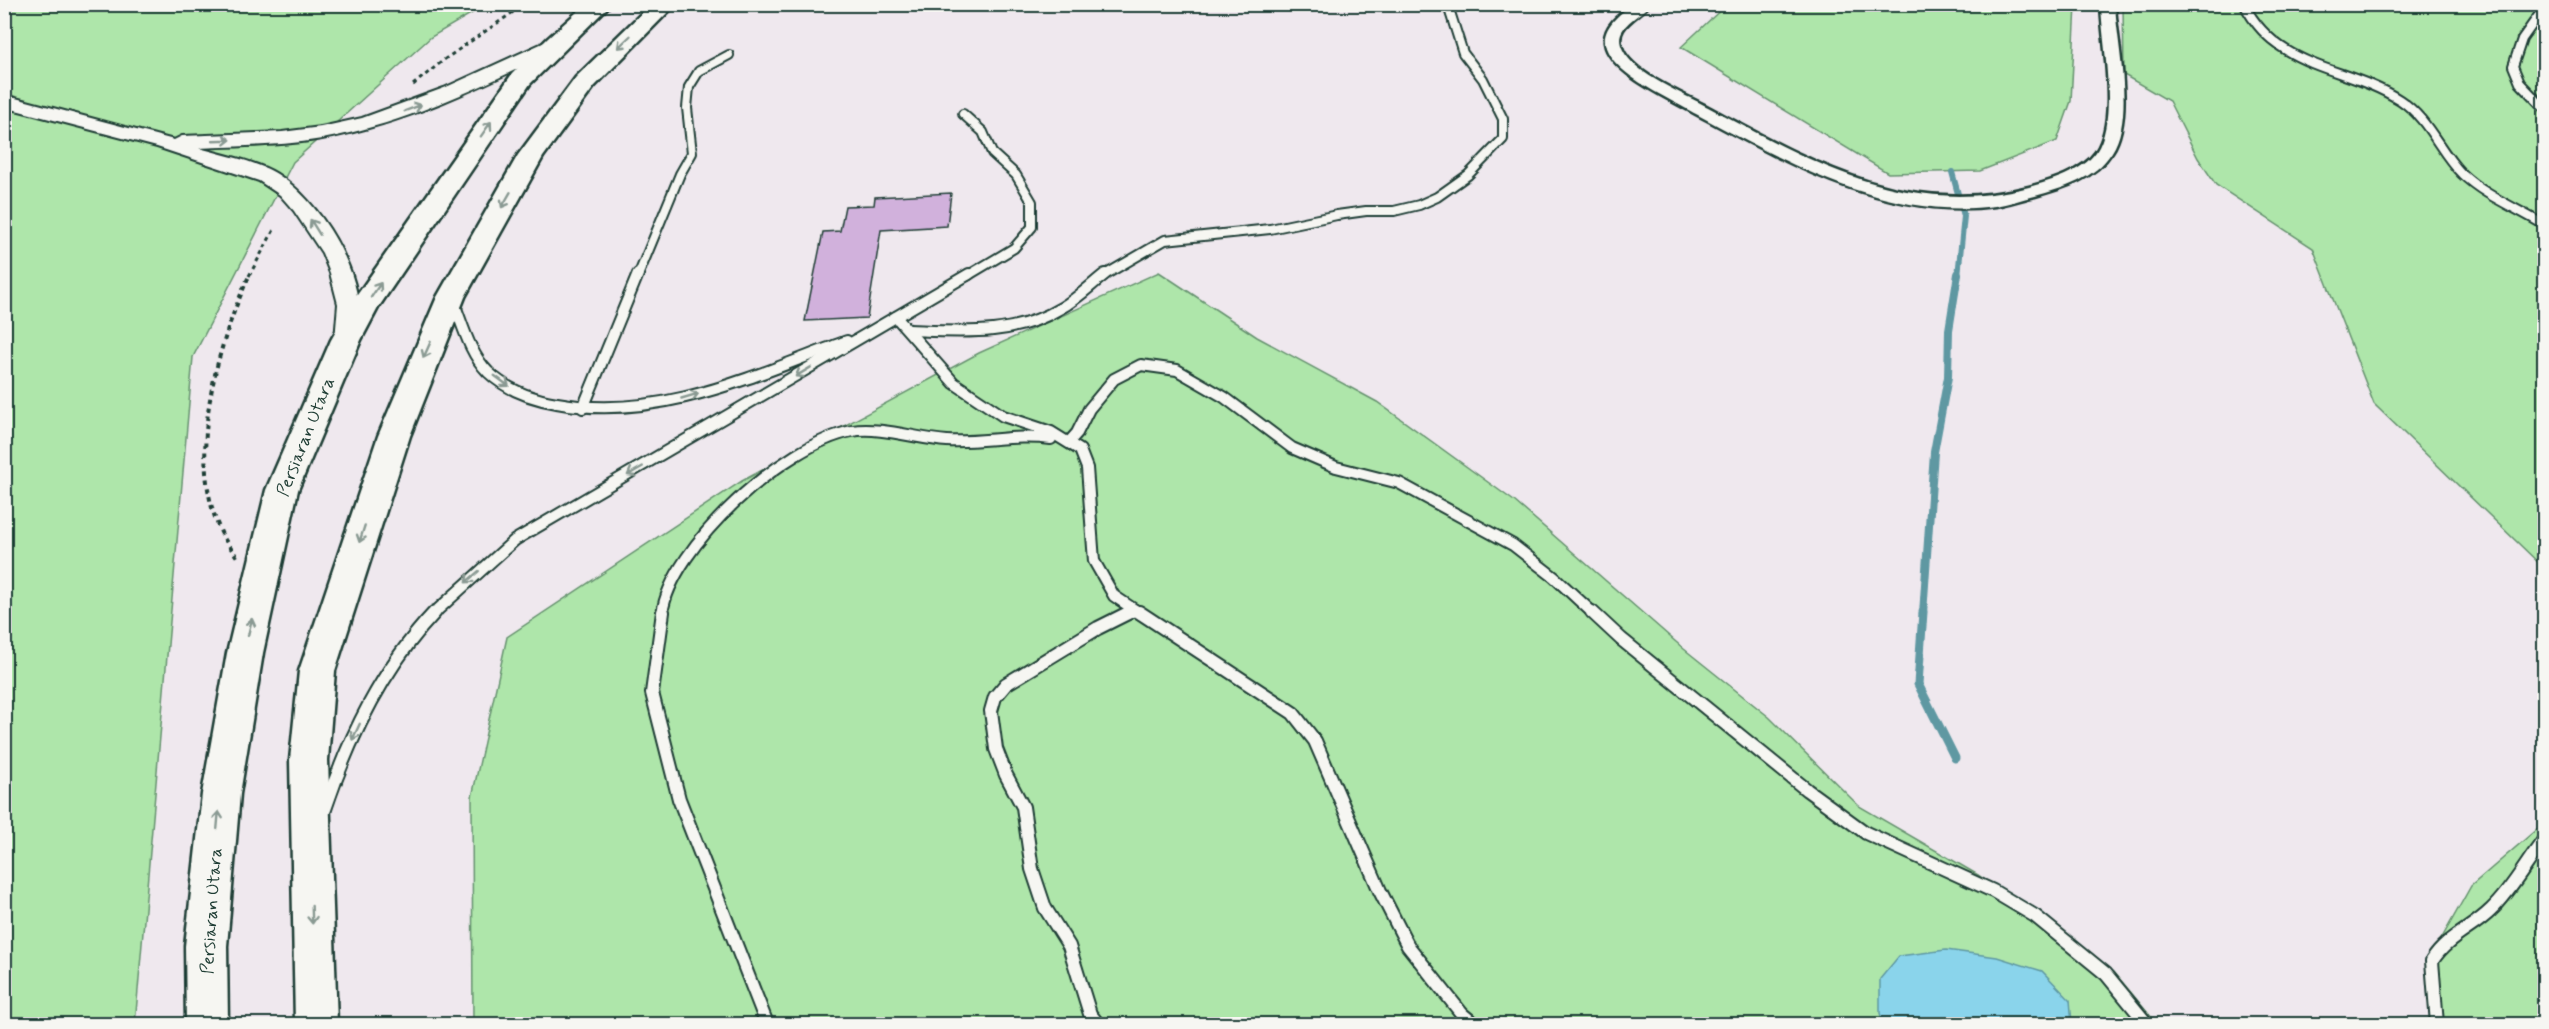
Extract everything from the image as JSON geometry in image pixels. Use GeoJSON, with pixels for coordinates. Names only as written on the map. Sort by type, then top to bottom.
{"type":"FeatureCollection","features":[{"type":"Feature","properties":{"kind":"main road","name":"Persiaran Utara"},"geometry":{"type":"LineString","coordinates":[[207,1024],[206,946],[221,794],[244,653],[282,490],[346,340],[366,306],[521,79],[556,43],[600,4]]}},
{"type":"Feature","properties":{"kind":"main road"},"geometry":{"type":"LineString","coordinates":[[316,1024],[309,760],[317,671],[394,436],[424,358],[451,297],[531,155],[585,82],[664,4]]}},
{"type":"Feature","properties":{"kind":"street"},"geometry":{"type":"LineString","coordinates":[[1643,4],[1620,20],[1612,33],[1612,43],[1616,54],[1631,69],[1657,86],[1836,179],[1875,192],[1920,201],[1970,203],[2022,196],[2080,175],[2101,160],[2111,139],[2115,114],[2108,4]]}},
{"type":"Feature","properties":{"kind":"street"},"geometry":{"type":"LineString","coordinates":[[164,143],[288,138],[339,130],[392,117],[489,76],[556,43]]}},
{"type":"Feature","properties":{"kind":"street"},"geometry":{"type":"LineString","coordinates":[[4,101],[164,143],[266,176],[286,190],[302,206],[332,252],[344,282],[349,304],[346,340]]}},
{"type":"Feature","properties":{"kind":"lane"},"geometry":{"type":"LineString","coordinates":[[909,330],[981,333],[1024,326],[1062,308],[1109,271],[1165,240],[1270,229],[1366,211],[1394,211],[1419,205],[1437,197],[1468,175],[1503,139],[1503,118],[1483,79],[1463,52],[1450,12],[1451,4]]}},
{"type":"Feature","properties":{"kind":"lane"},"geometry":{"type":"LineString","coordinates":[[2244,4],[2250,20],[2259,30],[2282,47],[2310,64],[2386,93],[2410,107],[2430,127],[2457,168],[2470,180],[2544,225]]}},
{"type":"Feature","properties":{"kind":"lane"},"geometry":{"type":"LineString","coordinates":[[2544,8],[2533,22],[2513,58],[2513,71],[2520,83],[2544,108]]}},
{"type":"Feature","properties":{"kind":"lane"},"geometry":{"type":"LineString","coordinates":[[583,408],[680,174],[693,150],[687,110],[688,85],[699,70],[714,60],[729,55]]}},
{"type":"Feature","properties":{"kind":"lane"},"geometry":{"type":"LineString","coordinates":[[310,856],[336,776],[373,696],[421,628],[460,588],[514,540],[1014,248],[1032,227],[1032,202],[1016,175],[992,153],[983,132],[963,114]]}},
{"type":"Feature","properties":{"kind":"lane"},"geometry":{"type":"LineString","coordinates":[[451,297],[482,365],[502,382],[527,396],[558,405],[583,408],[636,408],[687,398],[871,332]]}},
{"type":"Feature","properties":{"kind":"lane"},"geometry":{"type":"LineString","coordinates":[[896,317],[954,382],[1003,416],[1051,432],[1080,450],[1087,468],[1094,561],[1114,596],[1293,713],[1315,741],[1380,891],[1408,946],[1462,1014],[1474,1024]]}},
{"type":"Feature","properties":{"kind":"lane"},"geometry":{"type":"LineString","coordinates":[[1069,442],[1077,433],[1089,409],[1114,379],[1141,365],[1178,370],[1224,397],[1292,448],[1336,467],[1399,483],[1514,545],[1554,577],[1621,639],[1807,790],[1866,833],[1993,891],[2034,916],[2073,945],[2106,974],[2147,1024]]}},
{"type":"Feature","properties":{"kind":"lane"},"geometry":{"type":"LineString","coordinates":[[767,1024],[762,1005],[679,799],[652,693],[663,609],[677,570],[706,532],[734,503],[772,470],[830,438],[853,431],[951,441],[1031,436],[1069,442]]}},
{"type":"Feature","properties":{"kind":"lane"},"geometry":{"type":"LineString","coordinates":[[1098,1024],[1090,1014],[1069,946],[1045,908],[1032,869],[1023,807],[1006,775],[996,749],[991,711],[995,697],[1006,684],[1098,628],[1135,609]]}},
{"type":"Feature","properties":{"kind":"lane"},"geometry":{"type":"LineString","coordinates":[[2437,1024],[2432,961],[2436,953],[2492,908],[2544,840]]}},
{"type":"Feature","properties":{"kind":"path"},"geometry":{"type":"LineString","coordinates":[[412,86],[445,59],[525,4]]}},
{"type":"Feature","properties":{"kind":"path"},"geometry":{"type":"LineString","coordinates":[[259,591],[218,527],[206,478],[205,435],[223,337],[253,266],[275,228]]}},
{"type":"Feature","properties":{"kind":"green space"},"geometry":{"type":"Polygon","coordinates":[[[1727,4],[2076,5],[2071,101],[2057,141],[1980,171],[1888,173],[1681,47],[1727,4]]]}},
{"type":"Feature","properties":{"kind":"green space"},"geometry":{"type":"Polygon","coordinates":[[[5,5],[486,5],[431,37],[293,162],[193,357],[135,1024],[5,1024],[5,5]]]}},
{"type":"Feature","properties":{"kind":"green space"},"geometry":{"type":"Polygon","coordinates":[[[2123,5],[2544,5],[2544,568],[2374,404],[2313,248],[2216,185],[2198,158],[2169,101],[2124,75],[2123,5]]]}},
{"type":"Feature","properties":{"kind":"green space"},"geometry":{"type":"Polygon","coordinates":[[[1159,272],[1257,337],[1377,402],[1514,501],[1684,649],[1769,717],[1859,806],[1978,875],[2114,972],[2157,1024],[473,1024],[472,797],[507,637],[742,481],[979,353],[1159,272]]]}},
{"type":"Feature","properties":{"kind":"green space"},"geometry":{"type":"Polygon","coordinates":[[[2544,823],[2544,1024],[2435,1024],[2429,961],[2471,886],[2544,823]]]}},
{"type":"Feature","properties":{"kind":"water"},"geometry":{"type":"Polygon","coordinates":[[[1946,950],[1997,957],[2042,971],[2070,1000],[2072,1024],[1883,1024],[1880,1013],[1880,979],[1899,956],[1946,950]]]}},
{"type":"Feature","properties":{"kind":"building"},"geometry":{"type":"Polygon","coordinates":[[[951,193],[947,226],[881,230],[867,318],[805,321],[823,232],[840,231],[845,206],[874,205],[875,197],[951,193]]]}},
{"type":"Feature","properties":{"kind":"waterway"},"geometry":{"type":"LineString","coordinates":[[1952,172],[1964,216],[1958,276]]}},
{"type":"Feature","properties":{"kind":"waterway"},"geometry":{"type":"LineString","coordinates":[[1923,614],[1934,452],[1948,377],[1949,330],[1958,274]]}},
{"type":"Feature","properties":{"kind":"waterway"},"geometry":{"type":"LineString","coordinates":[[1923,612],[1918,684],[1955,758]]}}]}
